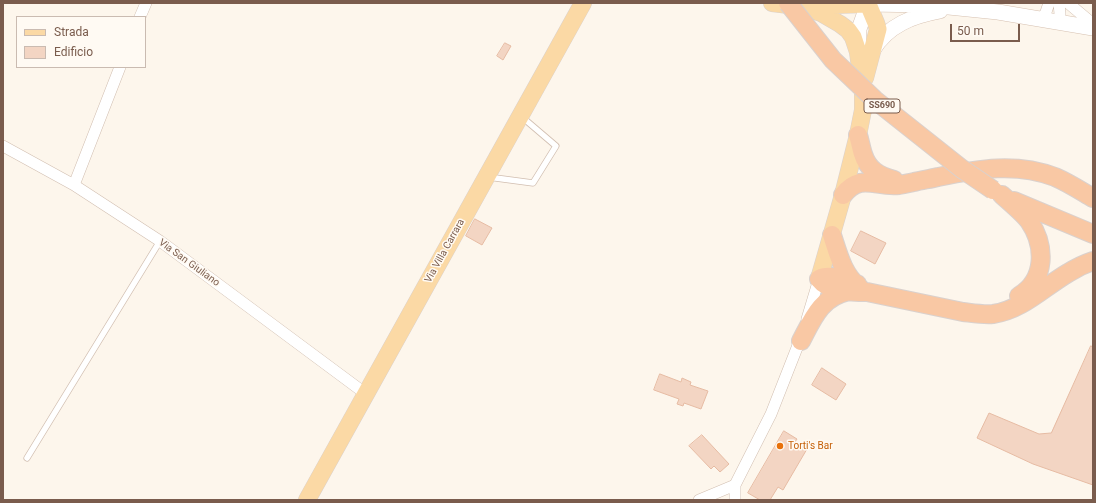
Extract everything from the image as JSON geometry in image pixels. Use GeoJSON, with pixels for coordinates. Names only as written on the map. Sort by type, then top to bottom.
{"type":"FeatureCollection","features":[{"type":"Feature","properties":{"kind":"highway","name":"SS690"},"geometry":{"type":"LineString","coordinates":[[793,4],[833,60],[875,100],[962,169],[998,193],[1027,207],[1093,234]]}},
{"type":"Feature","properties":{"kind":"highway"},"geometry":{"type":"LineString","coordinates":[[858,135],[866,162],[873,171],[893,180],[913,182]]}},
{"type":"Feature","properties":{"kind":"highway"},"geometry":{"type":"LineString","coordinates":[[843,195],[857,183],[873,183],[895,186],[968,171],[1019,168],[1037,171],[1056,178],[1093,198]]}},
{"type":"Feature","properties":{"kind":"highway"},"geometry":{"type":"LineString","coordinates":[[963,312],[996,307],[1012,300],[1031,287],[1037,275],[1041,256],[1039,243],[1035,232],[1028,220],[998,193]]}},
{"type":"Feature","properties":{"kind":"highway"},"geometry":{"type":"LineString","coordinates":[[832,235],[843,266],[858,289]]}},
{"type":"Feature","properties":{"kind":"highway"},"geometry":{"type":"LineString","coordinates":[[819,279],[822,277],[831,277],[858,289],[963,312],[993,314],[1012,309],[1068,273],[1093,261]]}},
{"type":"Feature","properties":{"kind":"highway"},"geometry":{"type":"LineString","coordinates":[[801,341],[817,312],[824,304],[835,296],[858,289]]}},
{"type":"Feature","properties":{"kind":"main road","name":"Via Villa Carrara"},"geometry":{"type":"LineString","coordinates":[[307,500],[584,3]]}},
{"type":"Feature","properties":{"kind":"main road"},"geometry":{"type":"LineString","coordinates":[[772,3],[929,5],[957,7],[998,12],[1093,28]]}},
{"type":"Feature","properties":{"kind":"main road"},"geometry":{"type":"LineString","coordinates":[[793,4],[821,13],[840,24],[848,30],[865,52],[869,60],[863,90],[863,110],[858,135],[843,195],[819,279]]}},
{"type":"Feature","properties":{"kind":"main road"},"geometry":{"type":"LineString","coordinates":[[865,52],[878,29],[868,4]]}},
{"type":"Feature","properties":{"kind":"main road"},"geometry":{"type":"LineString","coordinates":[[865,52],[877,44],[890,30],[903,22],[923,14],[957,7]]}},
{"type":"Feature","properties":{"kind":"street"},"geometry":{"type":"LineString","coordinates":[[140,16],[146,3]]}},
{"type":"Feature","properties":{"kind":"street"},"geometry":{"type":"LineString","coordinates":[[1042,19],[1049,3]]}},
{"type":"Feature","properties":{"kind":"street"},"geometry":{"type":"LineString","coordinates":[[1059,3],[1059,22]]}},
{"type":"Feature","properties":{"kind":"street"},"geometry":{"type":"LineString","coordinates":[[1068,3],[1093,24]]}},
{"type":"Feature","properties":{"kind":"street"},"geometry":{"type":"LineString","coordinates":[[74,185],[120,68]]}},
{"type":"Feature","properties":{"kind":"street","name":"Via San Giuliano"},"geometry":{"type":"LineString","coordinates":[[3,146],[74,185],[160,241],[366,394]]}},
{"type":"Feature","properties":{"kind":"street"},"geometry":{"type":"LineString","coordinates":[[735,500],[735,485],[771,414],[801,341],[819,279]]}},
{"type":"Feature","properties":{"kind":"street"},"geometry":{"type":"LineString","coordinates":[[699,500],[735,485]]}},
{"type":"Feature","properties":{"kind":"lane"},"geometry":{"type":"LineString","coordinates":[[486,177],[533,183],[556,146],[520,116]]}},
{"type":"Feature","properties":{"kind":"lane"},"geometry":{"type":"LineString","coordinates":[[27,458],[160,241]]}},
{"type":"Feature","properties":{"kind":"building"},"geometry":{"type":"Polygon","coordinates":[[[505,43],[511,46],[503,60],[497,56],[505,43]]]}},
{"type":"Feature","properties":{"kind":"building"},"geometry":{"type":"Polygon","coordinates":[[[475,219],[492,228],[482,245],[466,236],[475,219]]]}},
{"type":"Feature","properties":{"kind":"building"},"geometry":{"type":"Polygon","coordinates":[[[861,231],[886,243],[875,264],[851,251],[861,231]]]}},
{"type":"Feature","properties":{"kind":"building"},"geometry":{"type":"Polygon","coordinates":[[[1091,346],[1093,347],[1093,485],[1033,464],[977,438],[989,413],[1039,434],[1051,433],[1091,346]]]}},
{"type":"Feature","properties":{"kind":"building"},"geometry":{"type":"Polygon","coordinates":[[[822,368],[846,384],[836,400],[812,385],[822,368]]]}},
{"type":"Feature","properties":{"kind":"building"},"geometry":{"type":"Polygon","coordinates":[[[660,374],[681,382],[682,378],[691,382],[690,385],[708,391],[701,409],[684,403],[683,406],[677,404],[679,399],[654,390],[660,374]]]}},
{"type":"Feature","properties":{"kind":"building"},"geometry":{"type":"Polygon","coordinates":[[[784,431],[797,439],[795,442],[807,449],[783,490],[778,487],[770,500],[760,500],[748,493],[784,431]]]}},
{"type":"Feature","properties":{"kind":"building"},"geometry":{"type":"Polygon","coordinates":[[[702,435],[729,464],[720,472],[714,466],[711,469],[689,446],[702,435]]]}},
{"type":"Feature","properties":{"kind":"place","name":"Torti's Bar"},"geometry":{"type":"Point","coordinates":[780,446]}}]}
